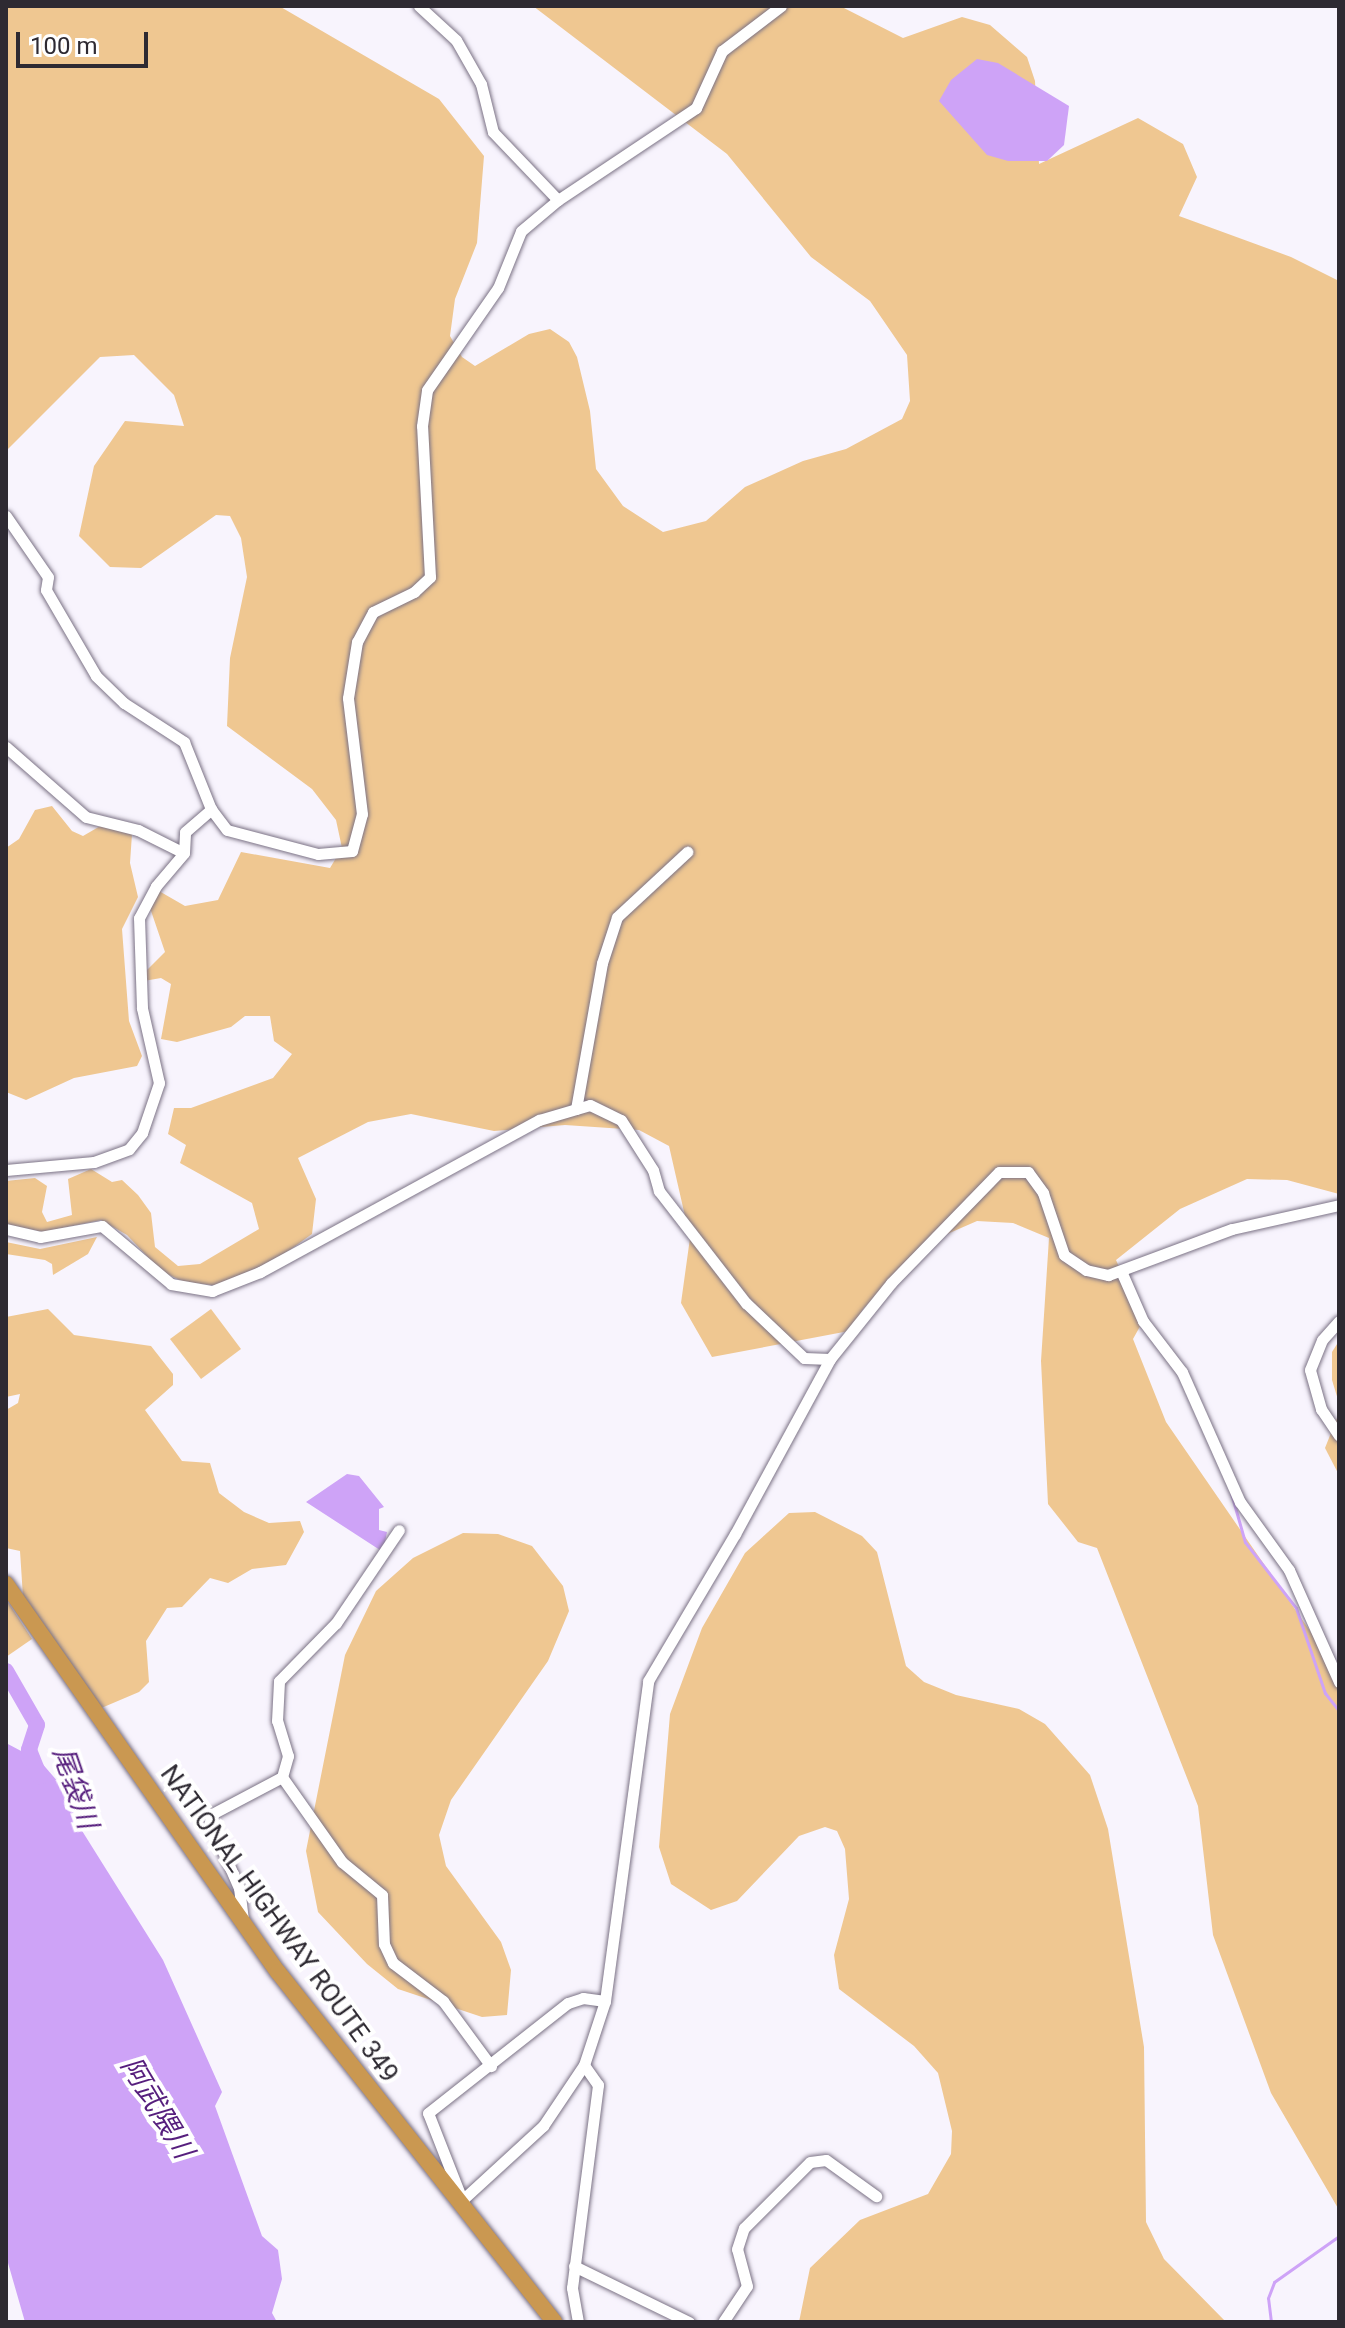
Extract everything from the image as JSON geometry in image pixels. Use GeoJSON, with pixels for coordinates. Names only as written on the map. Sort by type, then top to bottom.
{"type":"FeatureCollection","features":[{"type":"Feature","properties":{"kind":"highway","name":"NATIONAL HIGHWAY ROUTE 349"},"geometry":{"type":"LineString","coordinates":[[6,1584],[278,1972],[554,2322]]}},
{"type":"Feature","properties":{"kind":"street"},"geometry":{"type":"LineString","coordinates":[[419,6],[456,40],[481,84],[493,132],[558,200]]}},
{"type":"Feature","properties":{"kind":"street"},"geometry":{"type":"LineString","coordinates":[[6,516],[48,577],[46,590],[96,676],[124,703],[184,742],[211,809],[227,830],[291,849],[330,855],[357,846],[362,814],[349,673],[373,612],[414,592],[430,577],[422,426],[427,390],[498,288],[521,231],[558,200],[696,108],[722,51],[781,6]]}},
{"type":"Feature","properties":{"kind":"street"},"geometry":{"type":"LineString","coordinates":[[6,747],[86,817],[138,830],[184,853]]}},
{"type":"Feature","properties":{"kind":"street"},"geometry":{"type":"LineString","coordinates":[[6,1170],[94,1162],[129,1149],[142,1133],[159,1083],[142,1008],[139,918],[156,886],[184,853],[185,832],[211,809]]}},
{"type":"Feature","properties":{"kind":"street"},"geometry":{"type":"LineString","coordinates":[[576,1109],[602,963],[617,917],[687,852]]}},
{"type":"Feature","properties":{"kind":"street"},"geometry":{"type":"LineString","coordinates":[[6,1229],[40,1237],[102,1226],[171,1284],[212,1291],[260,1272],[539,1120],[576,1109],[602,1108],[621,1120],[653,1170],[659,1191],[746,1303],[804,1358],[830,1359]]}},
{"type":"Feature","properties":{"kind":"street"},"geometry":{"type":"LineString","coordinates":[[605,2001],[576,1998],[427,2118],[461,2201],[543,2126],[584,2065],[605,2001],[648,1681],[735,1534],[830,1359],[898,1275],[999,1172],[1028,1172],[1043,1193],[1064,1255],[1086,1270],[1108,1275],[1232,1229],[1339,1205]]}},
{"type":"Feature","properties":{"kind":"street"},"geometry":{"type":"LineString","coordinates":[[1121,1271],[1143,1321],[1182,1372],[1240,1502],[1289,1570],[1339,1682]]}},
{"type":"Feature","properties":{"kind":"street"},"geometry":{"type":"LineString","coordinates":[[1339,1321],[1322,1340],[1310,1370],[1321,1409],[1339,1436]]}},
{"type":"Feature","properties":{"kind":"street"},"geometry":{"type":"LineString","coordinates":[[282,1777],[288,1756],[277,1721],[279,1681],[336,1623],[399,1530]]}},
{"type":"Feature","properties":{"kind":"street"},"geometry":{"type":"LineString","coordinates":[[282,1777],[342,1862],[382,1895],[384,1944],[393,1963],[443,2001],[491,2066]]}},
{"type":"Feature","properties":{"kind":"street"},"geometry":{"type":"LineString","coordinates":[[243,1920],[239,1888],[210,1817],[241,1795],[282,1777]]}},
{"type":"Feature","properties":{"kind":"street"},"geometry":{"type":"LineString","coordinates":[[578,2322],[572,2304],[574,2266],[598,2085],[584,2065]]}},
{"type":"Feature","properties":{"kind":"street"},"geometry":{"type":"LineString","coordinates":[[723,2322],[740,2304],[747,2286],[737,2249],[744,2228],[810,2162],[826,2160],[876,2196]]}},
{"type":"Feature","properties":{"kind":"street"},"geometry":{"type":"LineString","coordinates":[[574,2266],[689,2322]]}},
{"type":"Feature","properties":{"kind":"shaded area"},"geometry":{"type":"Polygon","coordinates":[[[6,6],[279,6],[439,99],[484,156],[477,243],[455,299],[450,336],[462,357],[475,366],[529,334],[550,329],[569,342],[577,357],[590,411],[596,469],[623,506],[663,532],[706,521],[745,487],[803,461],[846,449],[902,419],[910,401],[907,355],[870,301],[811,257],[727,154],[533,6],[840,6],[903,38],[962,17],[990,25],[1027,57],[1035,81],[1039,164],[1138,118],[1183,144],[1197,177],[1179,216],[1291,257],[1339,281],[1339,1194],[1287,1180],[1247,1179],[1180,1209],[1116,1260],[1143,1321],[1133,1339],[1166,1422],[1339,1673],[1339,2210],[1271,2093],[1213,1935],[1198,1806],[1097,1548],[1078,1542],[1048,1504],[1041,1361],[1049,1238],[1013,1223],[977,1221],[929,1242],[864,1308],[849,1331],[712,1357],[681,1303],[690,1238],[669,1146],[639,1130],[565,1125],[494,1131],[411,1114],[368,1122],[298,1158],[316,1199],[312,1234],[280,1257],[221,1286],[184,1282],[161,1271],[127,1235],[101,1220],[43,1232],[6,1224],[6,1181],[35,1178],[47,1186],[42,1212],[47,1222],[72,1215],[68,1179],[91,1169],[112,1182],[122,1180],[138,1195],[151,1213],[155,1247],[178,1266],[200,1264],[259,1229],[252,1203],[180,1163],[186,1145],[168,1134],[174,1108],[191,1108],[273,1078],[292,1054],[274,1041],[270,1016],[245,1016],[231,1027],[177,1042],[161,1039],[171,984],[161,978],[144,981],[142,975],[165,952],[149,905],[159,891],[185,906],[218,900],[241,852],[330,868],[342,848],[336,820],[312,789],[227,726],[230,658],[247,577],[241,538],[230,516],[216,515],[141,568],[110,567],[79,536],[94,466],[125,421],[184,426],[174,395],[134,355],[100,357],[6,451],[6,6]]]}},
{"type":"Feature","properties":{"kind":"shaded area"},"geometry":{"type":"Polygon","coordinates":[[[52,806],[72,831],[83,836],[102,825],[132,834],[130,863],[138,897],[122,929],[129,1021],[142,1056],[137,1066],[74,1078],[26,1100],[6,1092],[6,848],[19,839],[35,810],[52,806]]]}},
{"type":"Feature","properties":{"kind":"shaded area"},"geometry":{"type":"Polygon","coordinates":[[[97,1237],[88,1254],[53,1275],[52,1264],[45,1260],[6,1254],[6,1242],[40,1249],[97,1237]]]}},
{"type":"Feature","properties":{"kind":"shaded area"},"geometry":{"type":"Polygon","coordinates":[[[48,1309],[74,1335],[151,1346],[173,1374],[173,1385],[145,1410],[182,1461],[210,1463],[219,1493],[244,1512],[269,1523],[300,1521],[304,1532],[286,1565],[252,1569],[228,1583],[210,1578],[182,1607],[167,1608],[146,1641],[149,1682],[139,1692],[99,1709],[23,1597],[20,1551],[6,1548],[6,1410],[18,1403],[20,1394],[6,1397],[6,1317],[48,1309]]]}},
{"type":"Feature","properties":{"kind":"shaded area"},"geometry":{"type":"Polygon","coordinates":[[[211,1309],[241,1349],[201,1379],[170,1339],[211,1309]]]}},
{"type":"Feature","properties":{"kind":"shaded area"},"geometry":{"type":"Polygon","coordinates":[[[1339,1341],[1339,1403],[1332,1380],[1332,1352],[1339,1341]]]}},
{"type":"Feature","properties":{"kind":"shaded area"},"geometry":{"type":"Polygon","coordinates":[[[1339,1413],[1339,1475],[1325,1448],[1339,1413]]]}},
{"type":"Feature","properties":{"kind":"shaded area"},"geometry":{"type":"Polygon","coordinates":[[[815,1512],[862,1536],[877,1552],[906,1666],[924,1682],[956,1695],[1019,1709],[1045,1724],[1090,1775],[1108,1829],[1144,2047],[1146,2222],[1164,2259],[1226,2322],[799,2322],[810,2268],[860,2220],[928,2194],[951,2154],[952,2131],[938,2073],[914,2046],[839,1989],[834,1955],[849,1899],[845,1849],[837,1831],[825,1827],[799,1836],[737,1901],[711,1910],[671,1884],[659,1847],[670,1714],[702,1628],[745,1553],[789,1513],[815,1512]]]}},
{"type":"Feature","properties":{"kind":"shaded area"},"geometry":{"type":"Polygon","coordinates":[[[463,1533],[498,1534],[532,1546],[563,1586],[569,1611],[548,1661],[451,1800],[439,1835],[446,1866],[501,1942],[511,1970],[507,2015],[482,2017],[398,1989],[367,1964],[318,1912],[306,1851],[345,1655],[376,1591],[413,1558],[463,1533]]]}},
{"type":"Feature","properties":{"kind":"shaded area"},"geometry":{"type":"Polygon","coordinates":[[[6,1599],[32,1639],[6,1657],[6,1599]]]}},
{"type":"Feature","properties":{"kind":"water"},"geometry":{"type":"Polygon","coordinates":[[[977,59],[998,63],[1069,106],[1064,145],[1047,161],[1008,161],[987,155],[939,101],[951,80],[977,59]]]}},
{"type":"Feature","properties":{"kind":"water"},"geometry":{"type":"Polygon","coordinates":[[[347,1474],[359,1476],[384,1507],[379,1509],[379,1530],[387,1532],[383,1552],[306,1502],[347,1474]]]}},
{"type":"Feature","properties":{"kind":"water","name":"阿武隈川"},"geometry":{"type":"Polygon","coordinates":[[[6,1743],[40,1761],[78,1805],[74,1818],[163,1960],[222,2092],[215,2106],[262,2236],[278,2250],[282,2279],[272,2313],[277,2322],[25,2322],[6,2256],[6,1743]]]}},
{"type":"Feature","properties":{"kind":"waterway"},"geometry":{"type":"LineString","coordinates":[[1231,1493],[1245,1542],[1296,1608],[1325,1693],[1339,1711]]}},
{"type":"Feature","properties":{"kind":"waterway","name":"尾袋川"},"geometry":{"type":"LineString","coordinates":[[6,1671],[37,1725],[29,1750],[40,1777]]}},
{"type":"Feature","properties":{"kind":"waterway"},"geometry":{"type":"LineString","coordinates":[[1271,2322],[1268,2298],[1274,2282],[1339,2236]]}}]}
